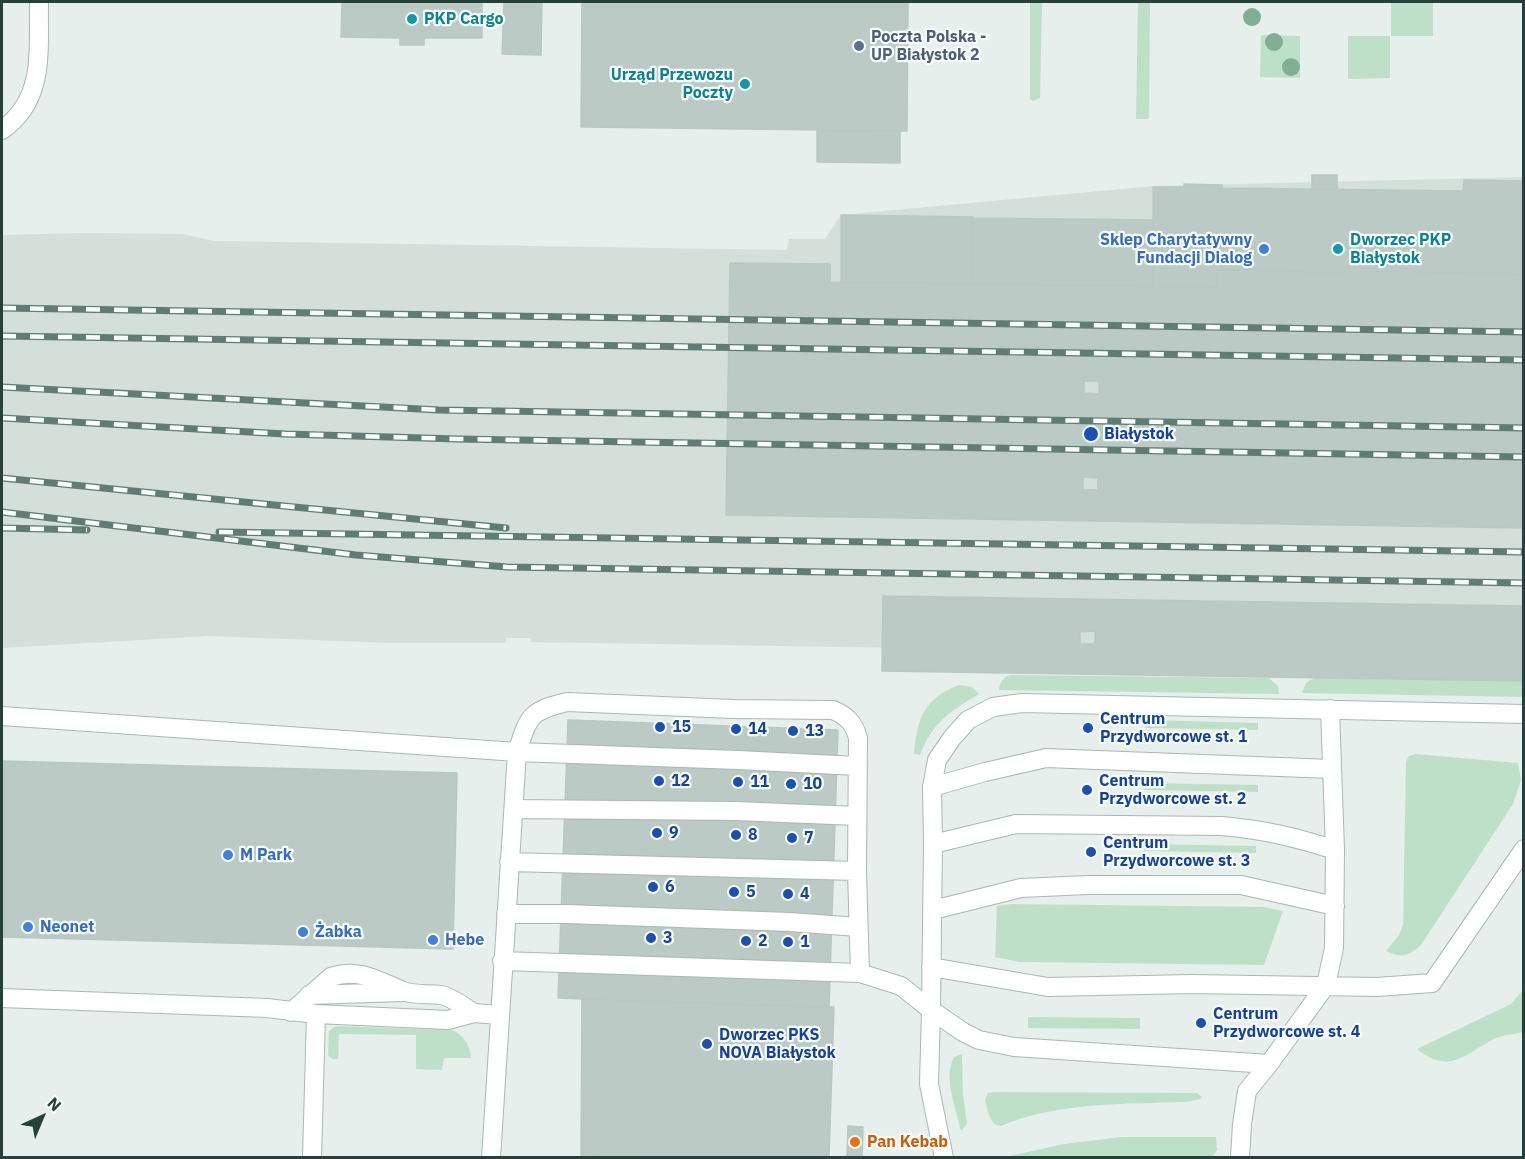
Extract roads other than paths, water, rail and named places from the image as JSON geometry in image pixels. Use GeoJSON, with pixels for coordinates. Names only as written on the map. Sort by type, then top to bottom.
{"type":"FeatureCollection","features":[{"type":"Feature","properties":{"kind":"street"},"geometry":{"type":"LineString","coordinates":[[2,130],[25,108],[34,87],[37,74],[39,2]]}},
{"type":"Feature","properties":{"kind":"street"},"geometry":{"type":"LineString","coordinates":[[491,1158],[517,752],[527,721],[543,707],[567,702],[712,709],[833,710],[845,716],[855,727],[858,738],[857,871],[860,973]]}},
{"type":"Feature","properties":{"kind":"street"},"geometry":{"type":"LineString","coordinates":[[944,1158],[929,1084],[933,910],[932,787],[937,760],[968,720],[993,707],[1022,703],[1524,714]]}},
{"type":"Feature","properties":{"kind":"street"},"geometry":{"type":"LineString","coordinates":[[1240,1158],[1247,1091],[1326,985],[1334,948],[1335,850],[1330,709]]}},
{"type":"Feature","properties":{"kind":"street"},"geometry":{"type":"LineString","coordinates":[[2,716],[517,752],[857,766]]}},
{"type":"Feature","properties":{"kind":"street"},"geometry":{"type":"LineString","coordinates":[[932,787],[1046,758],[1332,769]]}},
{"type":"Feature","properties":{"kind":"street"},"geometry":{"type":"LineString","coordinates":[[514,808],[736,811],[857,816]]}},
{"type":"Feature","properties":{"kind":"street"},"geometry":{"type":"LineString","coordinates":[[933,844],[1016,824],[1222,826],[1253,828],[1291,835],[1335,850]]}},
{"type":"Feature","properties":{"kind":"street"},"geometry":{"type":"LineString","coordinates":[[932,967],[1048,987],[1192,984],[1377,987],[1432,983],[1524,849]]}},
{"type":"Feature","properties":{"kind":"street"},"geometry":{"type":"LineString","coordinates":[[510,862],[857,871]]}},
{"type":"Feature","properties":{"kind":"street"},"geometry":{"type":"LineString","coordinates":[[933,910],[1021,888],[1088,885],[1241,885],[1335,906]]}},
{"type":"Feature","properties":{"kind":"street"},"geometry":{"type":"LineString","coordinates":[[506,914],[790,922],[858,927]]}},
{"type":"Feature","properties":{"kind":"street"},"geometry":{"type":"LineString","coordinates":[[502,961],[860,973],[901,986],[931,1010],[979,1040],[1014,1047],[1269,1064]]}},
{"type":"Feature","properties":{"kind":"street"},"geometry":{"type":"LineString","coordinates":[[291,1012],[309,995],[405,992],[444,996],[474,1013]]}},
{"type":"Feature","properties":{"kind":"street"},"geometry":{"type":"LineString","coordinates":[[2,998],[267,1008],[316,1014],[448,1020],[474,1013],[499,1015]]}},
{"type":"Feature","properties":{"kind":"street"},"geometry":{"type":"LineString","coordinates":[[312,1158],[316,1014]]}},
{"type":"Feature","properties":{"kind":"railway"},"geometry":{"type":"LineString","coordinates":[[2,308],[1524,332]]}},
{"type":"Feature","properties":{"kind":"railway"},"geometry":{"type":"LineString","coordinates":[[2,336],[1524,360]]}},
{"type":"Feature","properties":{"kind":"railway"},"geometry":{"type":"LineString","coordinates":[[2,387],[439,410],[1524,428]]}},
{"type":"Feature","properties":{"kind":"railway"},"geometry":{"type":"LineString","coordinates":[[2,418],[285,434],[458,439],[1524,457]]}},
{"type":"Feature","properties":{"kind":"railway"},"geometry":{"type":"LineString","coordinates":[[2,478],[506,528]]}},
{"type":"Feature","properties":{"kind":"railway"},"geometry":{"type":"LineString","coordinates":[[2,512],[356,555],[507,567],[1524,583]]}},
{"type":"Feature","properties":{"kind":"railway"},"geometry":{"type":"LineString","coordinates":[[2,528],[87,530]]}},
{"type":"Feature","properties":{"kind":"railway"},"geometry":{"type":"LineString","coordinates":[[219,532],[1524,552]]}},
{"type":"Feature","properties":{"kind":"place","name":"PKP Cargo"},"geometry":{"type":"Point","coordinates":[412,19]}},
{"type":"Feature","properties":{"kind":"place","name":"Poczta Polska - UP Białystok 2"},"geometry":{"type":"Point","coordinates":[859,46]}},
{"type":"Feature","properties":{"kind":"place","name":"Urząd Przewozu Poczty"},"geometry":{"type":"Point","coordinates":[745,84]}},
{"type":"Feature","properties":{"kind":"place","name":"Sklep Charytatywny Fundacji Dialog"},"geometry":{"type":"Point","coordinates":[1264,249]}},
{"type":"Feature","properties":{"kind":"place","name":"Dworzec PKP Białystok"},"geometry":{"type":"Point","coordinates":[1338,249]}},
{"type":"Feature","properties":{"kind":"place","name":"Białystok"},"geometry":{"type":"Point","coordinates":[1091,434]}},
{"type":"Feature","properties":{"kind":"place","name":"15"},"geometry":{"type":"Point","coordinates":[660,727]}},
{"type":"Feature","properties":{"kind":"place","name":"Centrum Przydworcowe st. 1"},"geometry":{"type":"Point","coordinates":[1088,728]}},
{"type":"Feature","properties":{"kind":"place","name":"14"},"geometry":{"type":"Point","coordinates":[736,729]}},
{"type":"Feature","properties":{"kind":"place","name":"13"},"geometry":{"type":"Point","coordinates":[793,731]}},
{"type":"Feature","properties":{"kind":"place","name":"12"},"geometry":{"type":"Point","coordinates":[659,781]}},
{"type":"Feature","properties":{"kind":"place","name":"11"},"geometry":{"type":"Point","coordinates":[738,782]}},
{"type":"Feature","properties":{"kind":"place","name":"10"},"geometry":{"type":"Point","coordinates":[791,784]}},
{"type":"Feature","properties":{"kind":"place","name":"Centrum Przydworcowe st. 2"},"geometry":{"type":"Point","coordinates":[1087,790]}},
{"type":"Feature","properties":{"kind":"place","name":"9"},"geometry":{"type":"Point","coordinates":[657,833]}},
{"type":"Feature","properties":{"kind":"place","name":"8"},"geometry":{"type":"Point","coordinates":[736,835]}},
{"type":"Feature","properties":{"kind":"place","name":"7"},"geometry":{"type":"Point","coordinates":[792,838]}},
{"type":"Feature","properties":{"kind":"place","name":"Centrum Przydworcowe st. 3"},"geometry":{"type":"Point","coordinates":[1091,852]}},
{"type":"Feature","properties":{"kind":"place","name":"M Park"},"geometry":{"type":"Point","coordinates":[228,855]}},
{"type":"Feature","properties":{"kind":"place","name":"6"},"geometry":{"type":"Point","coordinates":[653,887]}},
{"type":"Feature","properties":{"kind":"place","name":"5"},"geometry":{"type":"Point","coordinates":[734,892]}},
{"type":"Feature","properties":{"kind":"place","name":"4"},"geometry":{"type":"Point","coordinates":[788,894]}},
{"type":"Feature","properties":{"kind":"place","name":"Neonet"},"geometry":{"type":"Point","coordinates":[28,927]}},
{"type":"Feature","properties":{"kind":"place","name":"Żabka"},"geometry":{"type":"Point","coordinates":[303,932]}},
{"type":"Feature","properties":{"kind":"place","name":"3"},"geometry":{"type":"Point","coordinates":[651,938]}},
{"type":"Feature","properties":{"kind":"place","name":"Hebe"},"geometry":{"type":"Point","coordinates":[433,940]}},
{"type":"Feature","properties":{"kind":"place","name":"2"},"geometry":{"type":"Point","coordinates":[746,941]}},
{"type":"Feature","properties":{"kind":"place","name":"1"},"geometry":{"type":"Point","coordinates":[788,942]}},
{"type":"Feature","properties":{"kind":"place","name":"Centrum Przydworcowe st. 4"},"geometry":{"type":"Point","coordinates":[1201,1023]}},
{"type":"Feature","properties":{"kind":"place","name":"Dworzec PKS NOVA Białystok"},"geometry":{"type":"Point","coordinates":[707,1044]}},
{"type":"Feature","properties":{"kind":"place","name":"Pan Kebab"},"geometry":{"type":"Point","coordinates":[855,1142]}}]}
